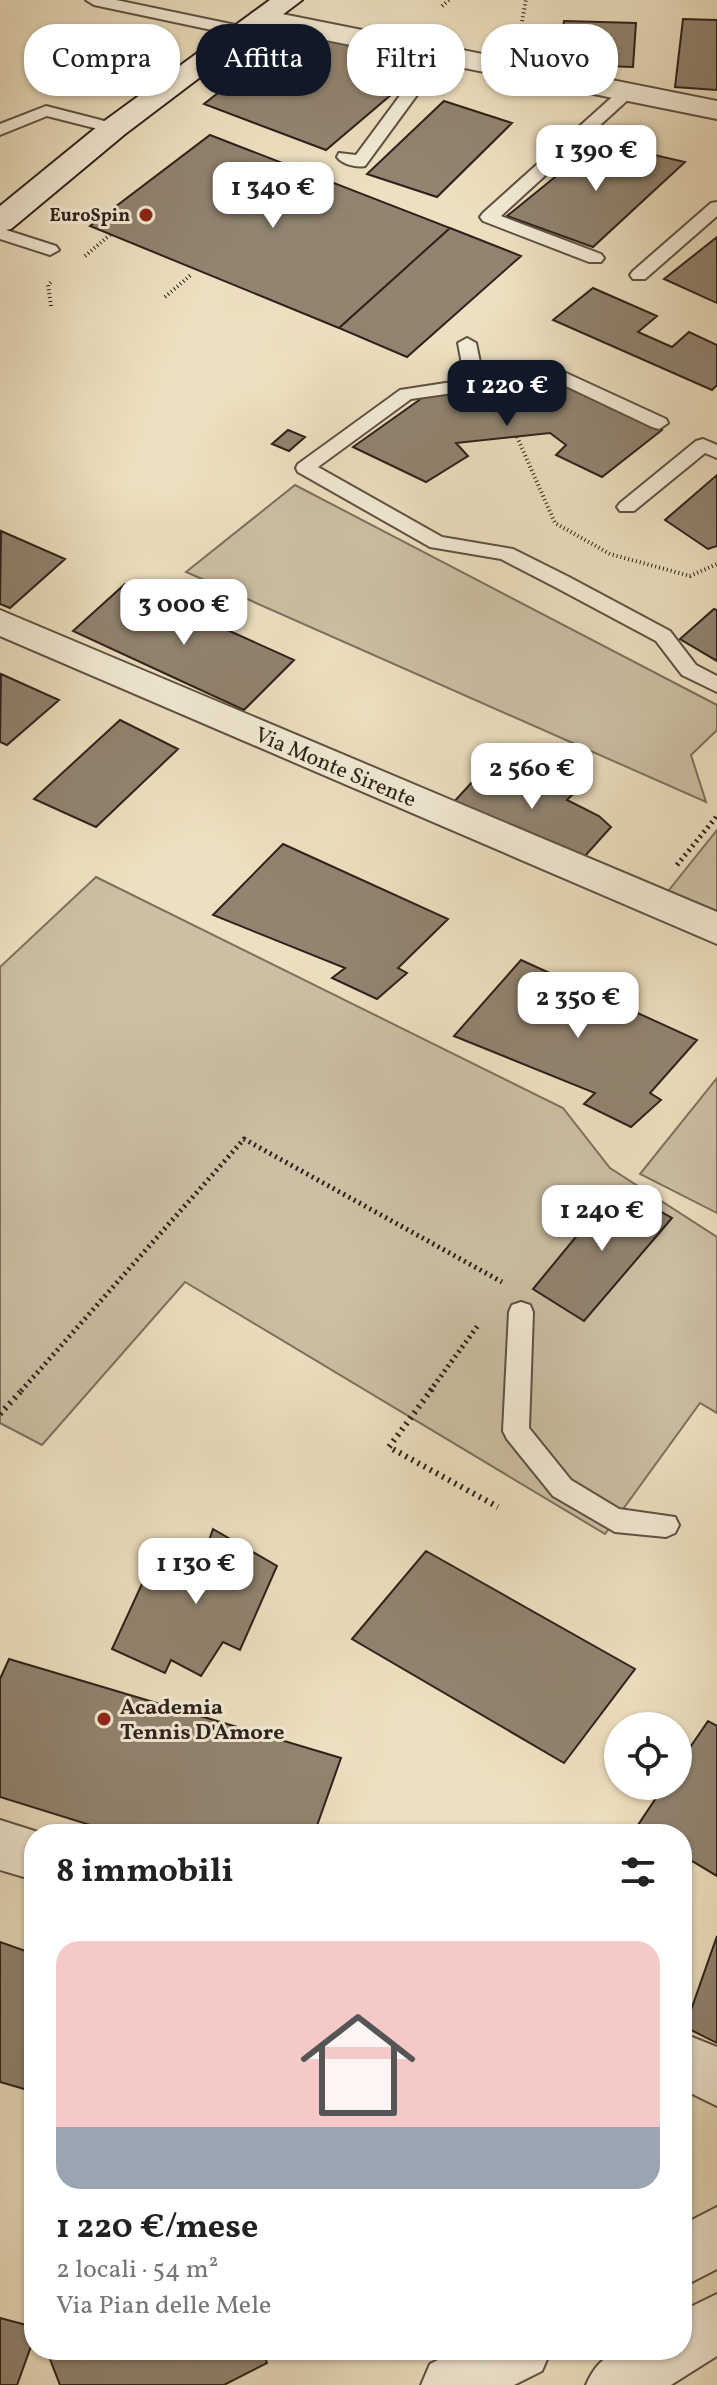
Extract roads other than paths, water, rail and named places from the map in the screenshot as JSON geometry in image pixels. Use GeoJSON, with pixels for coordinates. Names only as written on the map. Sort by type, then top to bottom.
{"type":"FeatureCollection","features":[{"type":"Feature","properties":{"kind":"street"},"geometry":{"type":"LineString","coordinates":[[257,24],[288,0]]}},
{"type":"Feature","properties":{"kind":"street"},"geometry":{"type":"LineString","coordinates":[[465,59],[717,110]]}},
{"type":"Feature","properties":{"kind":"street"},"geometry":{"type":"LineString","coordinates":[[0,222],[114,128],[196,68]]}},
{"type":"Feature","properties":{"kind":"street","name":"Via Monte Sirente"},"geometry":{"type":"LineString","coordinates":[[0,622],[717,929]]}},
{"type":"Feature","properties":{"kind":"street"},"geometry":{"type":"LineString","coordinates":[[0,1845],[24,1852]]}},
{"type":"Feature","properties":{"kind":"street"},"geometry":{"type":"LineString","coordinates":[[692,2064],[717,2078]]}},
{"type":"Feature","properties":{"kind":"street"},"geometry":{"type":"LineString","coordinates":[[692,2252],[717,2236]]}},
{"type":"Feature","properties":{"kind":"street"},"geometry":{"type":"LineString","coordinates":[[692,2338],[717,2323]]}},
{"type":"Feature","properties":{"kind":"street"},"geometry":{"type":"LineString","coordinates":[[451,2385],[501,2360]]}},
{"type":"Feature","properties":{"kind":"street"},"geometry":{"type":"LineString","coordinates":[[616,2385],[657,2360]]}},
{"type":"Feature","properties":{"kind":"lane"},"geometry":{"type":"LineString","coordinates":[[94,0],[242,24]]}},
{"type":"Feature","properties":{"kind":"lane"},"geometry":{"type":"LineString","coordinates":[[595,258],[489,217],[626,93]]}},
{"type":"Feature","properties":{"kind":"lane"},"geometry":{"type":"LineString","coordinates":[[345,157],[359,162],[408,96]]}},
{"type":"Feature","properties":{"kind":"lane"},"geometry":{"type":"LineString","coordinates":[[0,130],[46,111],[114,128]]}},
{"type":"Feature","properties":{"kind":"lane"},"geometry":{"type":"LineString","coordinates":[[639,275],[717,207]]}},
{"type":"Feature","properties":{"kind":"lane"},"geometry":{"type":"LineString","coordinates":[[0,233],[50,250]]}},
{"type":"Feature","properties":{"kind":"lane"},"geometry":{"type":"LineString","coordinates":[[467,343],[475,384]]}},
{"type":"Feature","properties":{"kind":"lane"},"geometry":{"type":"LineString","coordinates":[[659,423],[553,373],[406,394],[305,468],[437,543],[506,553],[663,636],[689,670],[717,685]]}},
{"type":"Feature","properties":{"kind":"lane"},"geometry":{"type":"LineString","coordinates":[[627,507],[703,445],[717,452]]}},
{"type":"Feature","properties":{"kind":"lane"},"geometry":{"type":"LineString","coordinates":[[521,1312],[516,1431],[562,1488],[615,1520],[666,1525]]}},
{"type":"Feature","properties":{"kind":"place","name":"EuroSpin"},"geometry":{"type":"Point","coordinates":[146,215]}},
{"type":"Feature","properties":{"kind":"place","name":"Academia Tennis D'Amore"},"geometry":{"type":"Point","coordinates":[104,1719]}}]}
